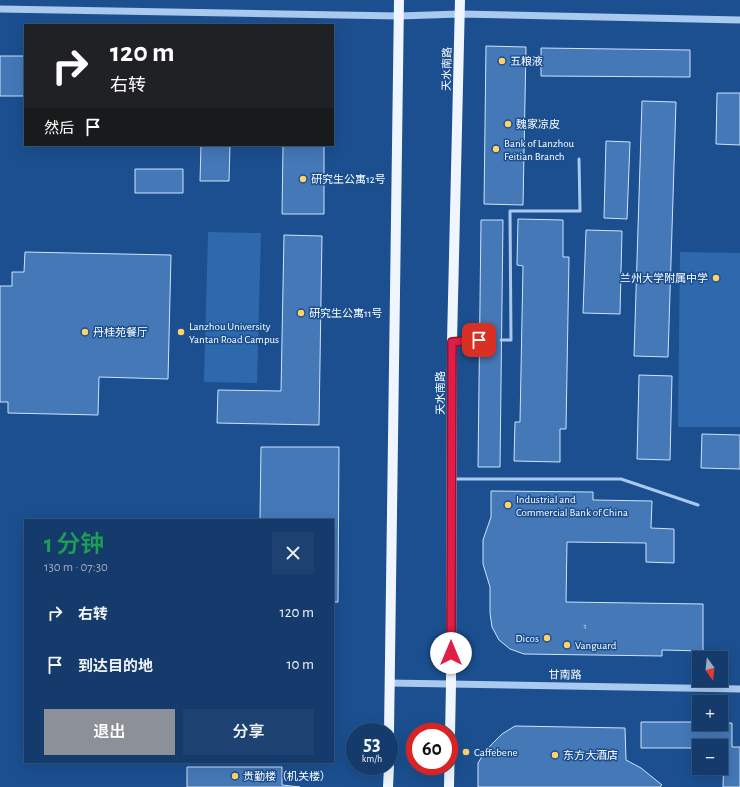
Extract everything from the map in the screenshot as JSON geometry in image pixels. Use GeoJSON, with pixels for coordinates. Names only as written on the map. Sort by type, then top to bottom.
{"type":"FeatureCollection","features":[{"type":"Feature","properties":{"kind":"main road"},"geometry":{"type":"LineString","coordinates":[[389,723],[399,0]]}},
{"type":"Feature","properties":{"kind":"main road","name":"天水南路"},"geometry":{"type":"LineString","coordinates":[[449,787],[451,684],[452,342],[460,0]]}},
{"type":"Feature","properties":{"kind":"main road"},"geometry":{"type":"LineString","coordinates":[[388,775],[388,787]]}},
{"type":"Feature","properties":{"kind":"street"},"geometry":{"type":"LineString","coordinates":[[0,9],[399,16],[460,14],[740,20]]}},
{"type":"Feature","properties":{"kind":"street","name":"甘南路"},"geometry":{"type":"LineString","coordinates":[[389,682],[740,689]]}},
{"type":"Feature","properties":{"kind":"lane"},"geometry":{"type":"LineString","coordinates":[[501,340],[511,340],[510,212],[580,211],[579,159]]}},
{"type":"Feature","properties":{"kind":"lane"},"geometry":{"type":"LineString","coordinates":[[452,342],[479,340]]}},
{"type":"Feature","properties":{"kind":"lane"},"geometry":{"type":"LineString","coordinates":[[452,478],[621,480],[698,505]]}},
{"type":"Feature","properties":{"kind":"shaded area"},"geometry":{"type":"Polygon","coordinates":[[[208,232],[261,233],[257,383],[204,382],[208,232]]]}},
{"type":"Feature","properties":{"kind":"shaded area"},"geometry":{"type":"Polygon","coordinates":[[[680,252],[740,253],[740,427],[678,427],[680,252]]]}},
{"type":"Feature","properties":{"kind":"building"},"geometry":{"type":"Polygon","coordinates":[[[486,46],[526,47],[523,205],[484,204],[486,46]]]}},
{"type":"Feature","properties":{"kind":"building"},"geometry":{"type":"Polygon","coordinates":[[[541,48],[690,50],[690,77],[541,76],[541,48]]]}},
{"type":"Feature","properties":{"kind":"building"},"geometry":{"type":"Polygon","coordinates":[[[0,56],[24,56],[24,96],[0,96],[0,56]]]}},
{"type":"Feature","properties":{"kind":"building"},"geometry":{"type":"Polygon","coordinates":[[[717,93],[740,93],[740,145],[716,144],[717,93]]]}},
{"type":"Feature","properties":{"kind":"building"},"geometry":{"type":"Polygon","coordinates":[[[642,101],[676,102],[668,357],[634,356],[642,101]]]}},
{"type":"Feature","properties":{"kind":"building"},"geometry":{"type":"Polygon","coordinates":[[[606,141],[630,142],[627,219],[604,218],[606,141]]]}},
{"type":"Feature","properties":{"kind":"building"},"geometry":{"type":"Polygon","coordinates":[[[201,146],[230,146],[229,181],[200,181],[201,146]]]}},
{"type":"Feature","properties":{"kind":"building","name":"研究生公寓12号"},"geometry":{"type":"Polygon","coordinates":[[[283,146],[324,146],[324,214],[282,214],[283,146]]]}},
{"type":"Feature","properties":{"kind":"building"},"geometry":{"type":"Polygon","coordinates":[[[135,169],[183,169],[183,193],[135,193],[135,169]]]}},
{"type":"Feature","properties":{"kind":"building"},"geometry":{"type":"Polygon","coordinates":[[[518,219],[563,220],[563,257],[569,257],[566,429],[560,429],[560,462],[514,461],[515,422],[520,422],[523,266],[517,265],[518,219]]]}},
{"type":"Feature","properties":{"kind":"building"},"geometry":{"type":"Polygon","coordinates":[[[481,220],[503,220],[500,467],[478,467],[481,220]]]}},
{"type":"Feature","properties":{"kind":"building"},"geometry":{"type":"Polygon","coordinates":[[[586,230],[622,231],[620,314],[583,313],[586,230]]]}},
{"type":"Feature","properties":{"kind":"building","name":"研究生公寓11号"},"geometry":{"type":"Polygon","coordinates":[[[284,235],[322,236],[319,425],[217,423],[218,390],[281,391],[284,235]]]}},
{"type":"Feature","properties":{"kind":"building","name":"丹桂苑餐厅"},"geometry":{"type":"Polygon","coordinates":[[[25,252],[171,255],[168,379],[99,377],[98,415],[8,413],[8,402],[0,402],[0,286],[12,286],[12,272],[24,272],[25,252]]]}},
{"type":"Feature","properties":{"kind":"building"},"geometry":{"type":"Polygon","coordinates":[[[639,375],[672,376],[670,460],[637,459],[639,375]]]}},
{"type":"Feature","properties":{"kind":"building"},"geometry":{"type":"Polygon","coordinates":[[[702,434],[740,435],[740,469],[701,468],[702,434]]]}},
{"type":"Feature","properties":{"kind":"building"},"geometry":{"type":"Polygon","coordinates":[[[261,447],[339,447],[338,602],[334,602],[334,519],[260,519],[261,447]]]}},
{"type":"Feature","properties":{"kind":"building"},"geometry":{"type":"Polygon","coordinates":[[[491,491],[593,492],[593,500],[652,501],[651,528],[674,529],[674,563],[646,562],[646,543],[567,542],[566,602],[703,604],[703,651],[662,650],[662,656],[524,654],[510,649],[499,640],[492,627],[490,613],[490,587],[483,564],[483,540],[491,517],[491,491]]]}},
{"type":"Feature","properties":{"kind":"building"},"geometry":{"type":"Polygon","coordinates":[[[641,722],[692,722],[692,731],[728,731],[728,723],[732,723],[732,747],[740,747],[740,787],[723,787],[723,775],[728,775],[728,739],[692,739],[692,748],[641,748],[641,722]]]}},
{"type":"Feature","properties":{"kind":"building","name":"东方大酒店"},"geometry":{"type":"Polygon","coordinates":[[[515,726],[625,728],[626,760],[641,768],[662,785],[660,787],[478,787],[478,763],[486,750],[502,734],[515,726]]]}},
{"type":"Feature","properties":{"kind":"building","name":"贵勤楼（机关楼）"},"geometry":{"type":"Polygon","coordinates":[[[187,767],[282,767],[282,785],[300,787],[187,787],[187,767]]]}},
{"type":"Feature","properties":{"kind":"place","name":"五粮液"},"geometry":{"type":"Point","coordinates":[502,61]}},
{"type":"Feature","properties":{"kind":"place","name":"魏家凉皮"},"geometry":{"type":"Point","coordinates":[508,124]}},
{"type":"Feature","properties":{"kind":"place","name":"Bank of Lanzhou Feitian Branch"},"geometry":{"type":"Point","coordinates":[496,149]}},
{"type":"Feature","properties":{"kind":"place","name":"研究生公寓12号"},"geometry":{"type":"Point","coordinates":[303,179]}},
{"type":"Feature","properties":{"kind":"place","name":"兰州大学附属中学"},"geometry":{"type":"Point","coordinates":[716,278]}},
{"type":"Feature","properties":{"kind":"place","name":"研究生公寓11号"},"geometry":{"type":"Point","coordinates":[301,313]}},
{"type":"Feature","properties":{"kind":"place","name":"丹桂苑餐厅"},"geometry":{"type":"Point","coordinates":[85,332]}},
{"type":"Feature","properties":{"kind":"place","name":"Lanzhou University Yantan Road Campus"},"geometry":{"type":"Point","coordinates":[181,332]}},
{"type":"Feature","properties":{"kind":"place","name":"Industrial and Commercial Bank of China"},"geometry":{"type":"Point","coordinates":[508,505]}},
{"type":"Feature","properties":{"kind":"place","name":"Dicos"},"geometry":{"type":"Point","coordinates":[547,638]}},
{"type":"Feature","properties":{"kind":"place","name":"Vanguard"},"geometry":{"type":"Point","coordinates":[567,645]}},
{"type":"Feature","properties":{"kind":"place","name":"Caffebene"},"geometry":{"type":"Point","coordinates":[466,752]}},
{"type":"Feature","properties":{"kind":"place","name":"东方大酒店"},"geometry":{"type":"Point","coordinates":[555,755]}},
{"type":"Feature","properties":{"kind":"place","name":"贵勤楼（机关楼）"},"geometry":{"type":"Point","coordinates":[235,776]}},
{"type":"Feature","properties":{"kind":"route"},"geometry":{"type":"LineString","coordinates":[[451,653],[452,342],[479,340]]}}]}
